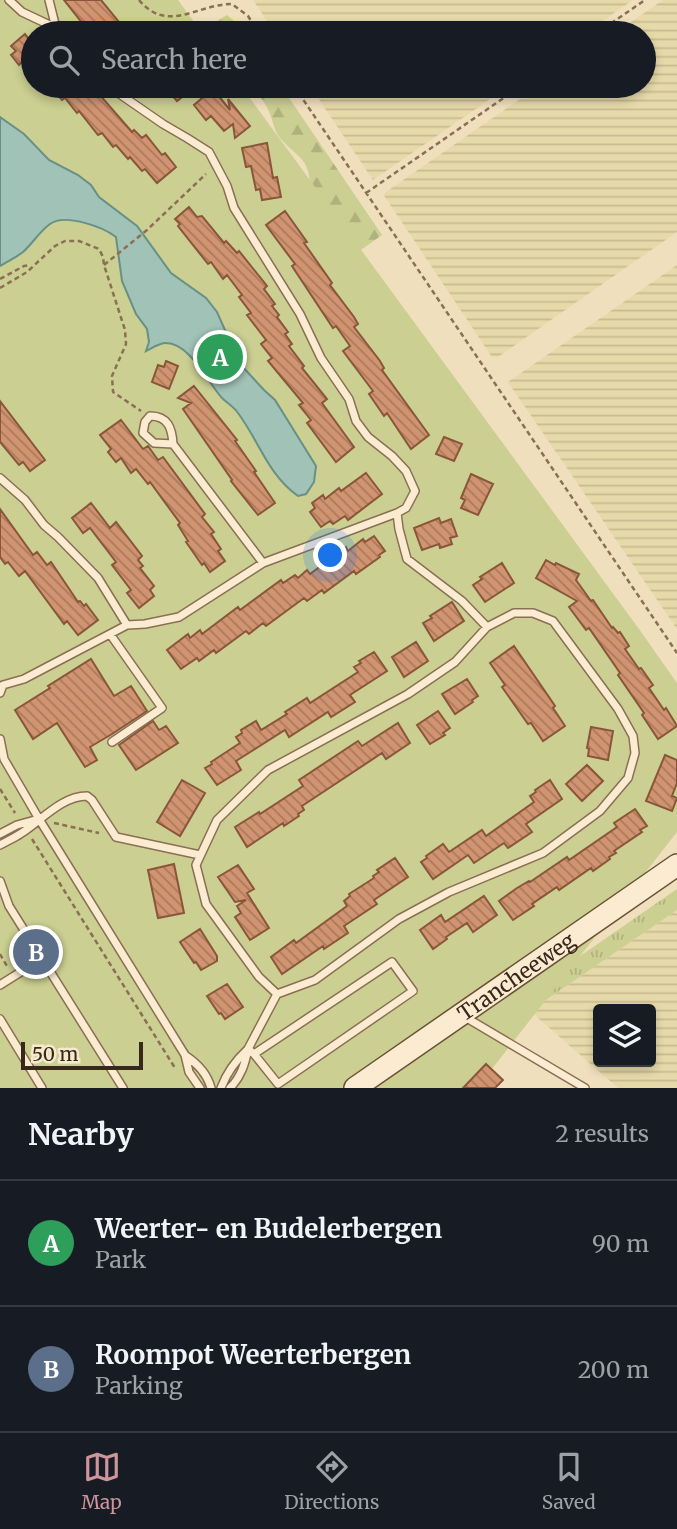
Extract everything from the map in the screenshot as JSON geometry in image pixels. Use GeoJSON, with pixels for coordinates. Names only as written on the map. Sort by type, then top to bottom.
{"type":"FeatureCollection","features":[{"type":"Feature","properties":{"kind":"street","name":"Trancheeweg"},"geometry":{"type":"LineString","coordinates":[[355,1088],[677,865]]}},
{"type":"Feature","properties":{"kind":"lane"},"geometry":{"type":"LineString","coordinates":[[9,0],[22,12],[39,21]]}},
{"type":"Feature","properties":{"kind":"lane"},"geometry":{"type":"LineString","coordinates":[[49,0],[55,21]]}},
{"type":"Feature","properties":{"kind":"lane"},"geometry":{"type":"LineString","coordinates":[[1,685],[24,679],[127,625],[179,617],[263,563],[397,513],[406,508],[415,491],[406,471],[368,437],[356,421],[349,399],[321,358],[300,314],[234,208],[227,186],[209,152],[125,98]]}},
{"type":"Feature","properties":{"kind":"lane"},"geometry":{"type":"LineString","coordinates":[[173,444],[154,443],[144,433],[145,422],[149,417],[159,416],[168,422],[173,444],[263,563]]}},
{"type":"Feature","properties":{"kind":"lane"},"geometry":{"type":"LineString","coordinates":[[0,478],[25,500],[44,525],[98,578],[127,625]]}},
{"type":"Feature","properties":{"kind":"lane"},"geometry":{"type":"LineString","coordinates":[[397,513],[407,559],[462,600],[487,627]]}},
{"type":"Feature","properties":{"kind":"lane"},"geometry":{"type":"LineString","coordinates":[[230,1088],[244,1068],[277,994],[315,979],[399,919],[449,892],[543,853],[600,811],[628,778],[635,753],[633,736],[618,709],[553,621],[533,612],[514,613],[487,627],[455,662],[408,694],[268,769],[217,820],[195,865],[206,904],[259,977],[277,994]]}},
{"type":"Feature","properties":{"kind":"lane"},"geometry":{"type":"LineString","coordinates":[[110,634],[162,708],[112,742]]}},
{"type":"Feature","properties":{"kind":"lane"},"geometry":{"type":"LineString","coordinates":[[0,739],[4,759],[39,819],[186,1055],[200,1066],[211,1088]]}},
{"type":"Feature","properties":{"kind":"lane"},"geometry":{"type":"LineString","coordinates":[[0,834],[24,827],[72,799],[87,796],[116,837],[200,855]]}},
{"type":"Feature","properties":{"kind":"lane"},"geometry":{"type":"LineString","coordinates":[[0,845],[22,833],[24,827]]}},
{"type":"Feature","properties":{"kind":"lane"},"geometry":{"type":"LineString","coordinates":[[0,881],[9,906],[123,1088]]}},
{"type":"Feature","properties":{"kind":"lane"},"geometry":{"type":"LineString","coordinates":[[0,985],[43,958]]}},
{"type":"Feature","properties":{"kind":"lane"},"geometry":{"type":"LineString","coordinates":[[220,1088],[235,1062],[392,962],[413,991],[278,1084],[251,1052]]}},
{"type":"Feature","properties":{"kind":"lane"},"geometry":{"type":"LineString","coordinates":[[461,1015],[585,1088]]}},
{"type":"Feature","properties":{"kind":"lane"},"geometry":{"type":"LineString","coordinates":[[0,1019],[42,1088]]}},
{"type":"Feature","properties":{"kind":"lane"},"geometry":{"type":"LineString","coordinates":[[186,1055],[189,1072],[200,1088]]}},
{"type":"Feature","properties":{"kind":"path"},"geometry":{"type":"LineString","coordinates":[[139,0],[163,17],[185,16],[218,4],[232,4],[251,21]]}},
{"type":"Feature","properties":{"kind":"path"},"geometry":{"type":"LineString","coordinates":[[614,21],[645,0]]}},
{"type":"Feature","properties":{"kind":"path"},"geometry":{"type":"LineString","coordinates":[[302,98],[677,653]]}},
{"type":"Feature","properties":{"kind":"path"},"geometry":{"type":"LineString","coordinates":[[366,193],[504,98]]}},
{"type":"Feature","properties":{"kind":"path"},"geometry":{"type":"LineString","coordinates":[[104,265],[147,230],[216,165]]}},
{"type":"Feature","properties":{"kind":"path"},"geometry":{"type":"LineString","coordinates":[[0,288],[27,272],[55,246],[65,241],[79,241],[100,249],[125,330],[126,344],[112,376],[113,392],[149,417]]}},
{"type":"Feature","properties":{"kind":"path"},"geometry":{"type":"LineString","coordinates":[[0,279],[30,265]]}},
{"type":"Feature","properties":{"kind":"path"},"geometry":{"type":"LineString","coordinates":[[0,789],[180,1076]]}},
{"type":"Feature","properties":{"kind":"path"},"geometry":{"type":"LineString","coordinates":[[39,819],[116,837]]}},
{"type":"Feature","properties":{"kind":"shaded area"},"geometry":{"type":"Polygon","coordinates":[[[253,0],[633,0],[602,21],[267,21],[253,0]]]}},
{"type":"Feature","properties":{"kind":"shaded area"},"geometry":{"type":"Polygon","coordinates":[[[663,0],[677,0],[677,232],[498,357],[492,357],[383,194],[522,98],[656,98],[656,21],[632,21],[663,0]]]}},
{"type":"Feature","properties":{"kind":"shaded area"},"geometry":{"type":"Polygon","coordinates":[[[318,98],[492,98],[373,180],[318,98]]]}},
{"type":"Feature","properties":{"kind":"shaded area"},"geometry":{"type":"Polygon","coordinates":[[[677,265],[677,629],[508,382],[677,265]]]}},
{"type":"Feature","properties":{"kind":"shaded area"},"geometry":{"type":"Polygon","coordinates":[[[677,910],[677,1088],[618,1088],[594,1067],[656,1067],[656,1004],[593,1004],[593,1066],[530,1011],[677,910]]]}},
{"type":"Feature","properties":{"kind":"green space"},"geometry":{"type":"Polygon","coordinates":[[[0,0],[178,0],[193,21],[21,21],[21,98],[250,98],[677,683],[677,832],[477,1088],[0,1088],[0,0]]]}},
{"type":"Feature","properties":{"kind":"green space"},"geometry":{"type":"Polygon","coordinates":[[[227,15],[234,21],[217,21],[227,15]]]}},
{"type":"Feature","properties":{"kind":"green space"},"geometry":{"type":"Polygon","coordinates":[[[260,98],[289,98],[382,235],[358,252],[310,187],[305,163],[278,135],[260,98]]]}},
{"type":"Feature","properties":{"kind":"green space"},"geometry":{"type":"Polygon","coordinates":[[[677,889],[677,910],[530,1011],[518,999],[677,889]]]}},
{"type":"Feature","properties":{"kind":"water"},"geometry":{"type":"Polygon","coordinates":[[[0,117],[24,134],[49,160],[91,185],[99,197],[137,226],[171,273],[206,298],[217,312],[240,364],[275,400],[316,466],[314,482],[306,494],[298,496],[279,478],[238,413],[222,398],[191,356],[183,349],[166,343],[146,351],[149,342],[147,329],[136,314],[122,281],[116,237],[84,223],[57,221],[46,227],[23,252],[0,266],[0,117]]]}},
{"type":"Feature","properties":{"kind":"building"},"geometry":{"type":"Polygon","coordinates":[[[64,0],[101,0],[118,21],[81,21],[64,0]]]}},
{"type":"Feature","properties":{"kind":"building"},"geometry":{"type":"Polygon","coordinates":[[[21,37],[19,65],[11,55],[16,51],[11,46],[21,37]]]}},
{"type":"Feature","properties":{"kind":"building"},"geometry":{"type":"Polygon","coordinates":[[[65,98],[102,98],[132,132],[134,130],[142,138],[146,135],[176,167],[157,183],[145,169],[142,171],[130,157],[128,159],[116,145],[113,147],[102,133],[98,135],[79,111],[77,113],[65,98]]]}},
{"type":"Feature","properties":{"kind":"building"},"geometry":{"type":"Polygon","coordinates":[[[202,98],[220,98],[230,110],[228,99],[250,126],[235,138],[233,124],[224,131],[211,116],[206,120],[194,105],[202,98]]]}},
{"type":"Feature","properties":{"kind":"building"},"geometry":{"type":"Polygon","coordinates":[[[267,143],[273,178],[277,177],[281,197],[262,200],[260,189],[256,190],[251,166],[246,167],[242,148],[267,143]]]}},
{"type":"Feature","properties":{"kind":"building"},"geometry":{"type":"Polygon","coordinates":[[[189,207],[197,217],[202,216],[224,243],[226,241],[237,253],[239,251],[267,286],[264,289],[275,304],[272,306],[279,315],[277,317],[288,332],[285,334],[292,344],[289,346],[304,366],[302,368],[327,399],[322,403],[354,447],[336,462],[307,423],[311,420],[299,405],[303,403],[268,361],[272,358],[261,344],[266,340],[247,315],[251,313],[239,297],[242,295],[227,275],[223,279],[211,262],[208,264],[178,226],[180,224],[175,219],[189,207]]]}},
{"type":"Feature","properties":{"kind":"building"},"geometry":{"type":"Polygon","coordinates":[[[285,211],[332,283],[330,285],[354,317],[358,324],[354,327],[429,435],[411,449],[387,413],[384,416],[369,394],[373,391],[343,351],[350,346],[336,326],[333,328],[292,266],[295,264],[266,225],[285,211]]]}},
{"type":"Feature","properties":{"kind":"building"},"geometry":{"type":"Polygon","coordinates":[[[166,361],[178,366],[169,389],[152,382],[158,365],[164,367],[166,361]]]}},
{"type":"Feature","properties":{"kind":"building"},"geometry":{"type":"Polygon","coordinates":[[[194,386],[237,440],[235,441],[275,503],[258,515],[231,481],[183,409],[191,403],[178,398],[194,386]]]}},
{"type":"Feature","properties":{"kind":"building"},"geometry":{"type":"Polygon","coordinates":[[[0,401],[45,460],[30,471],[23,462],[19,465],[0,442],[0,401]]]}},
{"type":"Feature","properties":{"kind":"building"},"geometry":{"type":"Polygon","coordinates":[[[121,420],[143,449],[148,446],[158,460],[163,457],[205,514],[202,517],[214,532],[211,534],[225,561],[210,572],[186,542],[188,541],[178,525],[180,523],[150,482],[148,484],[136,469],[131,473],[121,458],[116,462],[108,452],[111,449],[100,435],[121,420]]]}},
{"type":"Feature","properties":{"kind":"building"},"geometry":{"type":"Polygon","coordinates":[[[444,437],[462,444],[454,461],[436,454],[444,437]]]}},
{"type":"Feature","properties":{"kind":"building"},"geometry":{"type":"Polygon","coordinates":[[[366,473],[382,494],[348,520],[345,516],[333,524],[330,521],[321,527],[310,512],[315,508],[312,503],[323,495],[325,499],[339,488],[341,491],[366,473]]]}},
{"type":"Feature","properties":{"kind":"building"},"geometry":{"type":"Polygon","coordinates":[[[471,474],[493,484],[478,515],[461,508],[465,500],[461,498],[471,474]]]}},
{"type":"Feature","properties":{"kind":"building"},"geometry":{"type":"Polygon","coordinates":[[[91,503],[110,528],[116,522],[142,556],[138,560],[143,566],[140,568],[154,586],[150,590],[154,596],[139,608],[127,593],[131,590],[112,565],[116,562],[90,528],[83,533],[72,518],[91,503]]]}},
{"type":"Feature","properties":{"kind":"building"},"geometry":{"type":"Polygon","coordinates":[[[0,509],[33,555],[37,552],[47,565],[51,562],[78,602],[84,606],[86,604],[98,620],[78,635],[67,621],[64,624],[25,571],[19,576],[8,562],[5,564],[0,557],[0,509]]]}},
{"type":"Feature","properties":{"kind":"building"},"geometry":{"type":"Polygon","coordinates":[[[439,518],[441,523],[451,519],[457,536],[450,538],[452,544],[440,548],[439,544],[422,550],[414,528],[439,518]]]}},
{"type":"Feature","properties":{"kind":"building"},"geometry":{"type":"Polygon","coordinates":[[[374,536],[385,551],[380,557],[356,574],[354,571],[324,593],[322,590],[307,601],[304,598],[266,626],[263,623],[249,634],[246,631],[216,653],[214,650],[181,669],[167,650],[188,634],[190,638],[200,630],[202,634],[281,580],[283,583],[295,575],[298,578],[307,570],[310,574],[346,547],[348,551],[363,539],[365,542],[374,536]]]}},
{"type":"Feature","properties":{"kind":"building"},"geometry":{"type":"Polygon","coordinates":[[[546,560],[579,574],[576,580],[612,628],[620,632],[629,646],[625,649],[653,685],[649,688],[677,726],[658,739],[618,675],[620,673],[589,628],[586,630],[569,607],[577,601],[536,578],[546,560]]]}},
{"type":"Feature","properties":{"kind":"building"},"geometry":{"type":"Polygon","coordinates":[[[502,563],[514,583],[485,602],[473,585],[482,579],[480,577],[502,563]]]}},
{"type":"Feature","properties":{"kind":"building"},"geometry":{"type":"Polygon","coordinates":[[[452,602],[464,621],[434,641],[423,623],[452,602]]]}},
{"type":"Feature","properties":{"kind":"building"},"geometry":{"type":"Polygon","coordinates":[[[416,642],[428,661],[404,677],[392,657],[416,642]]]}},
{"type":"Feature","properties":{"kind":"building"},"geometry":{"type":"Polygon","coordinates":[[[514,646],[555,706],[553,708],[565,726],[543,741],[502,687],[505,685],[490,663],[514,646]]]}},
{"type":"Feature","properties":{"kind":"building"},"geometry":{"type":"Polygon","coordinates":[[[374,652],[387,671],[350,695],[355,702],[331,717],[328,712],[289,737],[285,730],[236,761],[241,770],[217,785],[205,768],[240,743],[236,737],[242,733],[241,730],[256,721],[261,730],[307,698],[310,703],[358,672],[354,667],[374,652]]]}},
{"type":"Feature","properties":{"kind":"building"},"geometry":{"type":"Polygon","coordinates":[[[91,659],[114,696],[131,686],[147,711],[90,747],[97,760],[85,767],[57,723],[33,739],[15,710],[91,659]]]}},
{"type":"Feature","properties":{"kind":"building"},"geometry":{"type":"Polygon","coordinates":[[[467,679],[478,696],[455,714],[442,694],[467,679]]]}},
{"type":"Feature","properties":{"kind":"building"},"geometry":{"type":"Polygon","coordinates":[[[438,711],[450,728],[443,733],[445,735],[430,744],[417,725],[438,711]]]}},
{"type":"Feature","properties":{"kind":"building"},"geometry":{"type":"Polygon","coordinates":[[[153,721],[159,730],[166,726],[178,743],[136,770],[119,745],[153,721]]]}},
{"type":"Feature","properties":{"kind":"building"},"geometry":{"type":"Polygon","coordinates":[[[398,723],[410,743],[386,759],[382,753],[302,806],[304,810],[299,816],[284,826],[283,823],[247,847],[235,827],[303,786],[299,780],[358,741],[362,746],[398,723]]]}},
{"type":"Feature","properties":{"kind":"building"},"geometry":{"type":"Polygon","coordinates":[[[591,727],[613,731],[608,760],[588,756],[591,727]]]}},
{"type":"Feature","properties":{"kind":"building"},"geometry":{"type":"Polygon","coordinates":[[[665,755],[677,760],[677,783],[672,796],[677,798],[672,811],[646,801],[665,755]]]}},
{"type":"Feature","properties":{"kind":"building"},"geometry":{"type":"Polygon","coordinates":[[[587,765],[603,781],[582,801],[566,784],[587,765]]]}},
{"type":"Feature","properties":{"kind":"building"},"geometry":{"type":"Polygon","coordinates":[[[182,780],[205,793],[180,836],[157,822],[182,780]]]}},
{"type":"Feature","properties":{"kind":"building"},"geometry":{"type":"Polygon","coordinates":[[[550,780],[562,799],[526,824],[532,832],[508,848],[504,843],[474,863],[468,855],[433,879],[421,862],[426,856],[443,844],[449,852],[482,830],[486,836],[534,802],[530,796],[550,780]]]}},
{"type":"Feature","properties":{"kind":"building"},"geometry":{"type":"Polygon","coordinates":[[[635,809],[647,826],[640,830],[642,832],[614,851],[616,853],[609,857],[610,859],[593,871],[591,868],[559,890],[557,887],[513,920],[499,901],[567,857],[569,860],[617,827],[614,823],[635,809]]]}},
{"type":"Feature","properties":{"kind":"building"},"geometry":{"type":"Polygon","coordinates":[[[395,858],[408,877],[374,900],[377,904],[344,926],[348,933],[324,949],[323,946],[282,974],[271,957],[294,940],[296,943],[347,906],[344,901],[349,894],[374,878],[379,872],[377,870],[395,858]]]}},
{"type":"Feature","properties":{"kind":"building"},"geometry":{"type":"Polygon","coordinates":[[[174,864],[184,913],[158,918],[148,870],[174,864]]]}},
{"type":"Feature","properties":{"kind":"building"},"geometry":{"type":"Polygon","coordinates":[[[238,865],[254,889],[247,893],[269,928],[250,940],[235,917],[241,913],[237,906],[246,900],[235,902],[218,877],[238,865]]]}},
{"type":"Feature","properties":{"kind":"building"},"geometry":{"type":"Polygon","coordinates":[[[484,896],[497,915],[473,932],[467,923],[433,949],[420,930],[441,915],[445,922],[484,896]]]}},
{"type":"Feature","properties":{"kind":"building"},"geometry":{"type":"Polygon","coordinates":[[[200,929],[217,956],[217,961],[201,970],[180,942],[200,929]]]}},
{"type":"Feature","properties":{"kind":"building"},"geometry":{"type":"Polygon","coordinates":[[[227,984],[243,1007],[225,1019],[207,996],[227,984]]]}},
{"type":"Feature","properties":{"kind":"building"},"geometry":{"type":"Polygon","coordinates":[[[486,1064],[503,1080],[495,1088],[463,1088],[486,1064]]]}},
{"type":"Feature","properties":{"kind":"place","name":"Weerter- en Budelerbergen"},"geometry":{"type":"Point","coordinates":[220,357]}},
{"type":"Feature","properties":{"kind":"place","name":"Roompot Weerterbergen"},"geometry":{"type":"Point","coordinates":[36,952]}}]}
